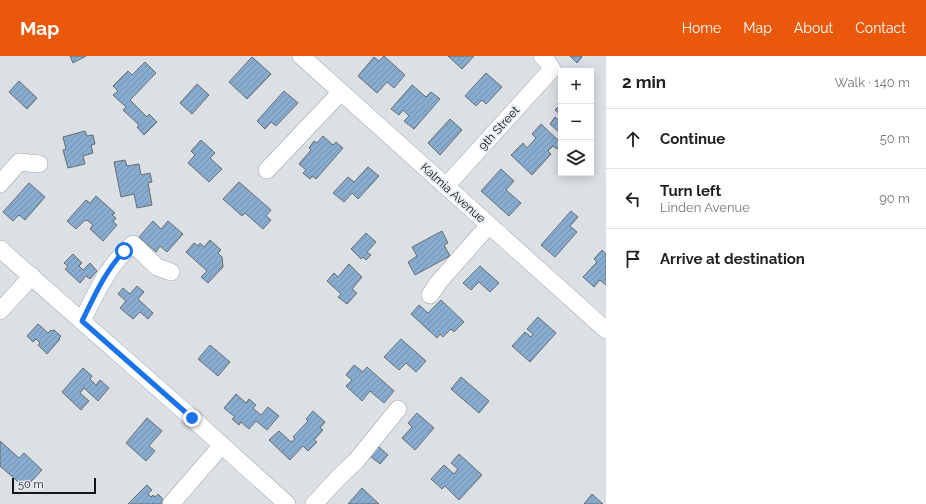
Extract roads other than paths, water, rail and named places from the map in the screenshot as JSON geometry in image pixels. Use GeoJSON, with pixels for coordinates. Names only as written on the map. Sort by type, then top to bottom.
{"type":"FeatureCollection","features":[{"type":"Feature","properties":{"kind":"street","name":"Kalmia Avenue"},"geometry":{"type":"LineString","coordinates":[[301,56],[606,330]]}},
{"type":"Feature","properties":{"kind":"street","name":"9th Street"},"geometry":{"type":"LineString","coordinates":[[446,186],[547,62]]}},
{"type":"Feature","properties":{"kind":"street"},"geometry":{"type":"LineString","coordinates":[[267,170],[341,92]]}},
{"type":"Feature","properties":{"kind":"street"},"geometry":{"type":"LineString","coordinates":[[0,184],[19,162],[38,164]]}},
{"type":"Feature","properties":{"kind":"street"},"geometry":{"type":"LineString","coordinates":[[430,295],[438,283],[489,225]]}},
{"type":"Feature","properties":{"kind":"street"},"geometry":{"type":"LineString","coordinates":[[82,321],[101,282],[114,263],[133,244],[157,266],[171,272]]}},
{"type":"Feature","properties":{"kind":"street"},"geometry":{"type":"LineString","coordinates":[[0,249],[287,504]]}},
{"type":"Feature","properties":{"kind":"street"},"geometry":{"type":"LineString","coordinates":[[0,311],[32,276]]}},
{"type":"Feature","properties":{"kind":"street"},"geometry":{"type":"LineString","coordinates":[[314,504],[356,461],[398,409]]}},
{"type":"Feature","properties":{"kind":"street"},"geometry":{"type":"LineString","coordinates":[[171,504],[222,445]]}}]}
